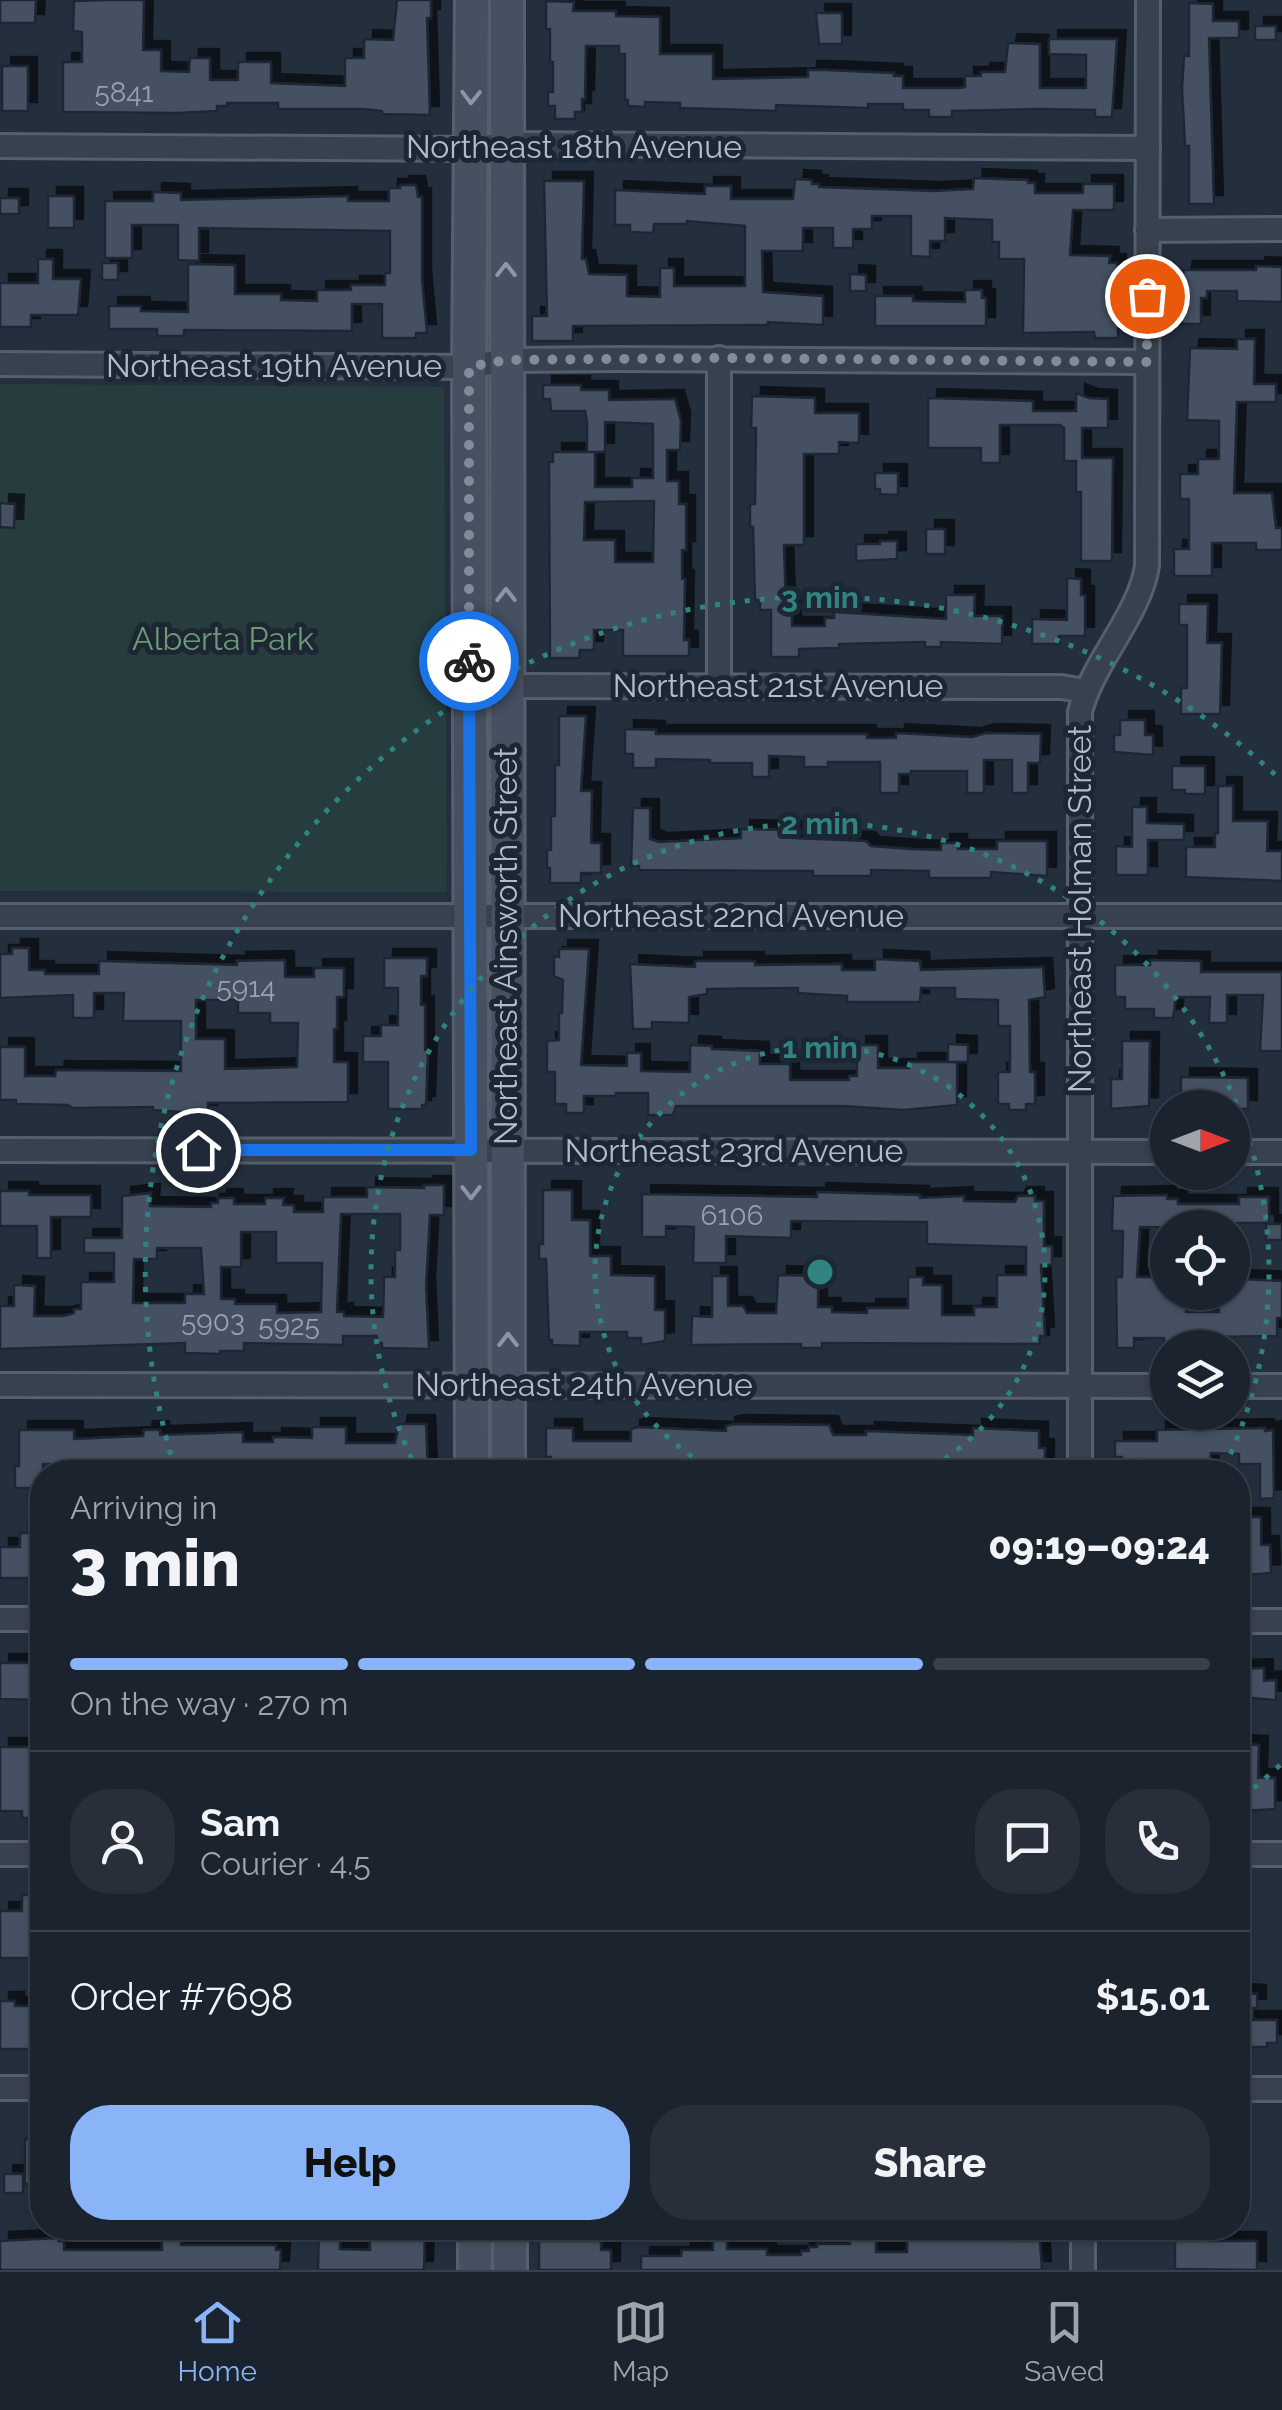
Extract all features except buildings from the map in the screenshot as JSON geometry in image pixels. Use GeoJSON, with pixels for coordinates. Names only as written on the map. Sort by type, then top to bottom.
{"type":"FeatureCollection","features":[{"type":"Feature","properties":{"kind":"street","name":"Northeast Ainsworth Street"},"geometry":{"type":"LineString","coordinates":[[472,0],[472,1460]]}},
{"type":"Feature","properties":{"kind":"street","name":"Northeast Ainsworth Street"},"geometry":{"type":"LineString","coordinates":[[507,0],[508,1460]]}},
{"type":"Feature","properties":{"kind":"street","name":"Northeast Holman Street"},"geometry":{"type":"LineString","coordinates":[[1080,1460],[1080,712],[1086,691],[1146,575],[1148,0]]}},
{"type":"Feature","properties":{"kind":"street","name":"Northeast 18th Avenue"},"geometry":{"type":"LineString","coordinates":[[0,146],[1148,148]]}},
{"type":"Feature","properties":{"kind":"street"},"geometry":{"type":"LineString","coordinates":[[1147,230],[1282,229]]}},
{"type":"Feature","properties":{"kind":"street","name":"Northeast 19th Avenue"},"geometry":{"type":"LineString","coordinates":[[0,364],[469,367],[506,360],[719,358],[1147,362]]}},
{"type":"Feature","properties":{"kind":"street"},"geometry":{"type":"LineString","coordinates":[[719,358],[719,686]]}},
{"type":"Feature","properties":{"kind":"street","name":"Northeast 21st Avenue"},"geometry":{"type":"LineString","coordinates":[[470,686],[1060,687],[1086,691]]}},
{"type":"Feature","properties":{"kind":"street","name":"Northeast 22nd Avenue"},"geometry":{"type":"LineString","coordinates":[[0,916],[1282,916]]}},
{"type":"Feature","properties":{"kind":"street","name":"Northeast 23rd Avenue"},"geometry":{"type":"LineString","coordinates":[[0,1150],[1150,1152]]}},
{"type":"Feature","properties":{"kind":"street"},"geometry":{"type":"LineString","coordinates":[[1250,1152],[1282,1152]]}},
{"type":"Feature","properties":{"kind":"street","name":"Northeast 24th Avenue"},"geometry":{"type":"LineString","coordinates":[[0,1385],[1150,1386]]}},
{"type":"Feature","properties":{"kind":"street"},"geometry":{"type":"LineString","coordinates":[[1250,1386],[1282,1386]]}},
{"type":"Feature","properties":{"kind":"street"},"geometry":{"type":"LineString","coordinates":[[0,1619],[30,1619]]}},
{"type":"Feature","properties":{"kind":"street"},"geometry":{"type":"LineString","coordinates":[[1250,1620],[1282,1621]]}},
{"type":"Feature","properties":{"kind":"street"},"geometry":{"type":"LineString","coordinates":[[0,1854],[30,1854]]}},
{"type":"Feature","properties":{"kind":"street"},"geometry":{"type":"LineString","coordinates":[[1250,1854],[1282,1854]]}},
{"type":"Feature","properties":{"kind":"street"},"geometry":{"type":"LineString","coordinates":[[0,2088],[30,2088]]}},
{"type":"Feature","properties":{"kind":"street"},"geometry":{"type":"LineString","coordinates":[[1250,2090],[1282,2090]]}},
{"type":"Feature","properties":{"kind":"street"},"geometry":{"type":"LineString","coordinates":[[475,2240],[475,2270]]}},
{"type":"Feature","properties":{"kind":"street"},"geometry":{"type":"LineString","coordinates":[[510,2240],[510,2270]]}},
{"type":"Feature","properties":{"kind":"street"},"geometry":{"type":"LineString","coordinates":[[1083,2240],[1083,2270]]}},
{"type":"Feature","properties":{"kind":"green space"},"geometry":{"type":"Polygon","coordinates":[[[485,171],[493,171],[493,333],[484,335],[485,171]]]}},
{"type":"Feature","properties":{"kind":"green space"},"geometry":{"type":"Polygon","coordinates":[[[481,383],[495,384],[496,651],[489,655],[481,653],[481,383]]]}},
{"type":"Feature","properties":{"kind":"green space","name":"Alberta Park"},"geometry":{"type":"Polygon","coordinates":[[[0,384],[444,387],[447,892],[0,891],[0,384]]]}},
{"type":"Feature","properties":{"kind":"green space"},"geometry":{"type":"Polygon","coordinates":[[[493,706],[496,886],[489,889],[482,886],[481,710],[493,706]]]}},
{"type":"Feature","properties":{"kind":"green space"},"geometry":{"type":"Polygon","coordinates":[[[481,942],[497,942],[500,1117],[490,1122],[479,1116],[481,942]]]}},
{"type":"Feature","properties":{"kind":"green space"},"geometry":{"type":"Polygon","coordinates":[[[485,1175],[495,1175],[502,1352],[480,1353],[485,1175]]]}},
{"type":"Feature","properties":{"kind":"way so far"},"geometry":{"type":"LineString","coordinates":[[469,661],[469,367],[506,360],[719,358],[1147,362],[1147,296]]}},
{"type":"Feature","properties":{"kind":"route"},"geometry":{"type":"LineString","coordinates":[[198,1150],[471,1150],[469,661]]}}]}
